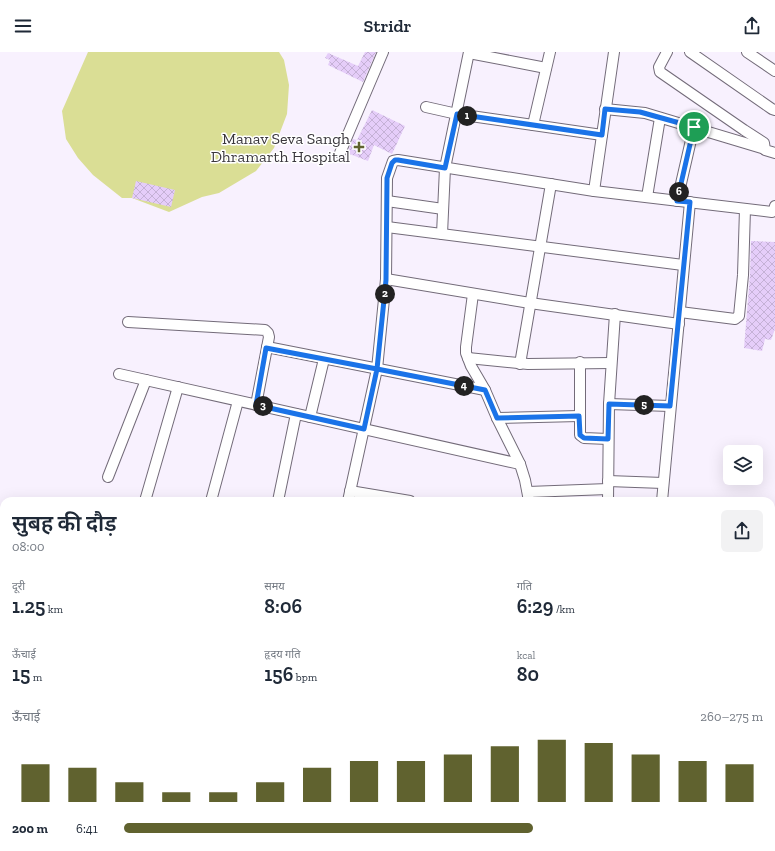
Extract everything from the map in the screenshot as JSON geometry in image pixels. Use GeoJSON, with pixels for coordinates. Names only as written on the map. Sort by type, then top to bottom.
{"type":"FeatureCollection","features":[{"type":"Feature","properties":{"kind":"street"},"geometry":{"type":"LineString","coordinates":[[340,153],[383,52]]}},
{"type":"Feature","properties":{"kind":"street"},"geometry":{"type":"LineString","coordinates":[[442,234],[445,168],[469,52],[546,68]]}},
{"type":"Feature","properties":{"kind":"street"},"geometry":{"type":"LineString","coordinates":[[533,125],[550,52]]}},
{"type":"Feature","properties":{"kind":"street"},"geometry":{"type":"LineString","coordinates":[[594,191],[614,52]]}},
{"type":"Feature","properties":{"kind":"street"},"geometry":{"type":"LineString","coordinates":[[667,52],[659,67],[660,72],[761,140],[765,148]]}},
{"type":"Feature","properties":{"kind":"street"},"geometry":{"type":"LineString","coordinates":[[690,52],[730,81],[775,110]]}},
{"type":"Feature","properties":{"kind":"street"},"geometry":{"type":"LineString","coordinates":[[747,52],[775,71]]}},
{"type":"Feature","properties":{"kind":"street"},"geometry":{"type":"LineString","coordinates":[[426,107],[457,114],[602,135]]}},
{"type":"Feature","properties":{"kind":"street"},"geometry":{"type":"LineString","coordinates":[[605,109],[640,112],[765,148],[775,153]]}},
{"type":"Feature","properties":{"kind":"street"},"geometry":{"type":"LineString","coordinates":[[647,197],[660,118]]}},
{"type":"Feature","properties":{"kind":"street"},"geometry":{"type":"LineString","coordinates":[[677,201],[694,127]]}},
{"type":"Feature","properties":{"kind":"street"},"geometry":{"type":"LineString","coordinates":[[361,497],[349,496],[377,369],[386,280],[388,227],[387,178],[392,163],[395,160],[594,191],[772,212],[775,206]]}},
{"type":"Feature","properties":{"kind":"street"},"geometry":{"type":"LineString","coordinates":[[520,364],[551,184]]}},
{"type":"Feature","properties":{"kind":"street"},"geometry":{"type":"LineString","coordinates":[[388,201],[444,209]]}},
{"type":"Feature","properties":{"kind":"street"},"geometry":{"type":"LineString","coordinates":[[662,497],[690,202]]}},
{"type":"Feature","properties":{"kind":"street"},"geometry":{"type":"LineString","coordinates":[[680,312],[735,319],[739,317],[743,275],[745,209]]}},
{"type":"Feature","properties":{"kind":"street"},"geometry":{"type":"LineString","coordinates":[[388,227],[683,266]]}},
{"type":"Feature","properties":{"kind":"street"},"geometry":{"type":"LineString","coordinates":[[386,280],[530,303],[679,324]]}},
{"type":"Feature","properties":{"kind":"street"},"geometry":{"type":"LineString","coordinates":[[473,294],[466,347],[468,358],[520,464],[528,496],[608,485],[663,483]]}},
{"type":"Feature","properties":{"kind":"street"},"geometry":{"type":"LineString","coordinates":[[608,497],[609,404],[615,314]]}},
{"type":"Feature","properties":{"kind":"street"},"geometry":{"type":"LineString","coordinates":[[128,322],[264,330],[268,333],[256,405]]}},
{"type":"Feature","properties":{"kind":"street"},"geometry":{"type":"LineString","coordinates":[[266,348],[485,390]]}},
{"type":"Feature","properties":{"kind":"street"},"geometry":{"type":"LineString","coordinates":[[468,358],[520,364],[580,362],[611,363]]}},
{"type":"Feature","properties":{"kind":"street"},"geometry":{"type":"LineString","coordinates":[[310,417],[324,359]]}},
{"type":"Feature","properties":{"kind":"street"},"geometry":{"type":"LineString","coordinates":[[580,362],[579,432],[581,436],[608,439]]}},
{"type":"Feature","properties":{"kind":"street"},"geometry":{"type":"LineString","coordinates":[[118,374],[520,464]]}},
{"type":"Feature","properties":{"kind":"street"},"geometry":{"type":"LineString","coordinates":[[108,477],[146,380]]}},
{"type":"Feature","properties":{"kind":"street"},"geometry":{"type":"LineString","coordinates":[[146,497],[178,387]]}},
{"type":"Feature","properties":{"kind":"street"},"geometry":{"type":"LineString","coordinates":[[212,497],[238,400]]}},
{"type":"Feature","properties":{"kind":"street"},"geometry":{"type":"LineString","coordinates":[[609,404],[670,406]]}},
{"type":"Feature","properties":{"kind":"street"},"geometry":{"type":"LineString","coordinates":[[279,497],[296,414]]}},
{"type":"Feature","properties":{"kind":"street"},"geometry":{"type":"LineString","coordinates":[[497,418],[579,416]]}},
{"type":"Feature","properties":{"kind":"green space"},"geometry":{"type":"Polygon","coordinates":[[[88,52],[279,52],[284,60],[289,85],[287,114],[274,148],[256,171],[219,193],[202,197],[169,212],[132,198],[122,198],[93,175],[78,158],[66,139],[62,111],[88,52]]]}},
{"type":"Feature","properties":{"kind":"building"},"geometry":{"type":"Polygon","coordinates":[[[365,52],[376,52],[363,82],[328,65],[330,60],[325,58],[328,53],[358,66],[365,52]]]}},
{"type":"Feature","properties":{"kind":"building"},"geometry":{"type":"Polygon","coordinates":[[[372,110],[405,126],[392,154],[374,145],[368,161],[347,153],[353,139],[357,140],[372,110]]]}},
{"type":"Feature","properties":{"kind":"building"},"geometry":{"type":"Polygon","coordinates":[[[136,181],[175,190],[171,207],[132,198],[136,181]]]}},
{"type":"Feature","properties":{"kind":"building"},"geometry":{"type":"Polygon","coordinates":[[[751,241],[775,242],[775,329],[771,340],[765,339],[762,351],[744,348],[750,275],[751,241]]]}},
{"type":"Feature","properties":{"kind":"place","name":"Manav Seva Sangh Dhramarth Hospital"},"geometry":{"type":"Point","coordinates":[359,147]}},
{"type":"Feature","properties":{"kind":"route"},"geometry":{"type":"LineString","coordinates":[[694,127],[640,112],[605,109],[602,135],[457,114],[445,168],[395,160],[392,163],[387,178],[388,227],[386,280],[377,369],[266,348],[256,405],[364,429],[377,369],[485,390],[497,418],[579,416],[579,432],[584,438],[608,439],[609,404],[670,406],[690,202],[677,201],[694,127]]}}]}
